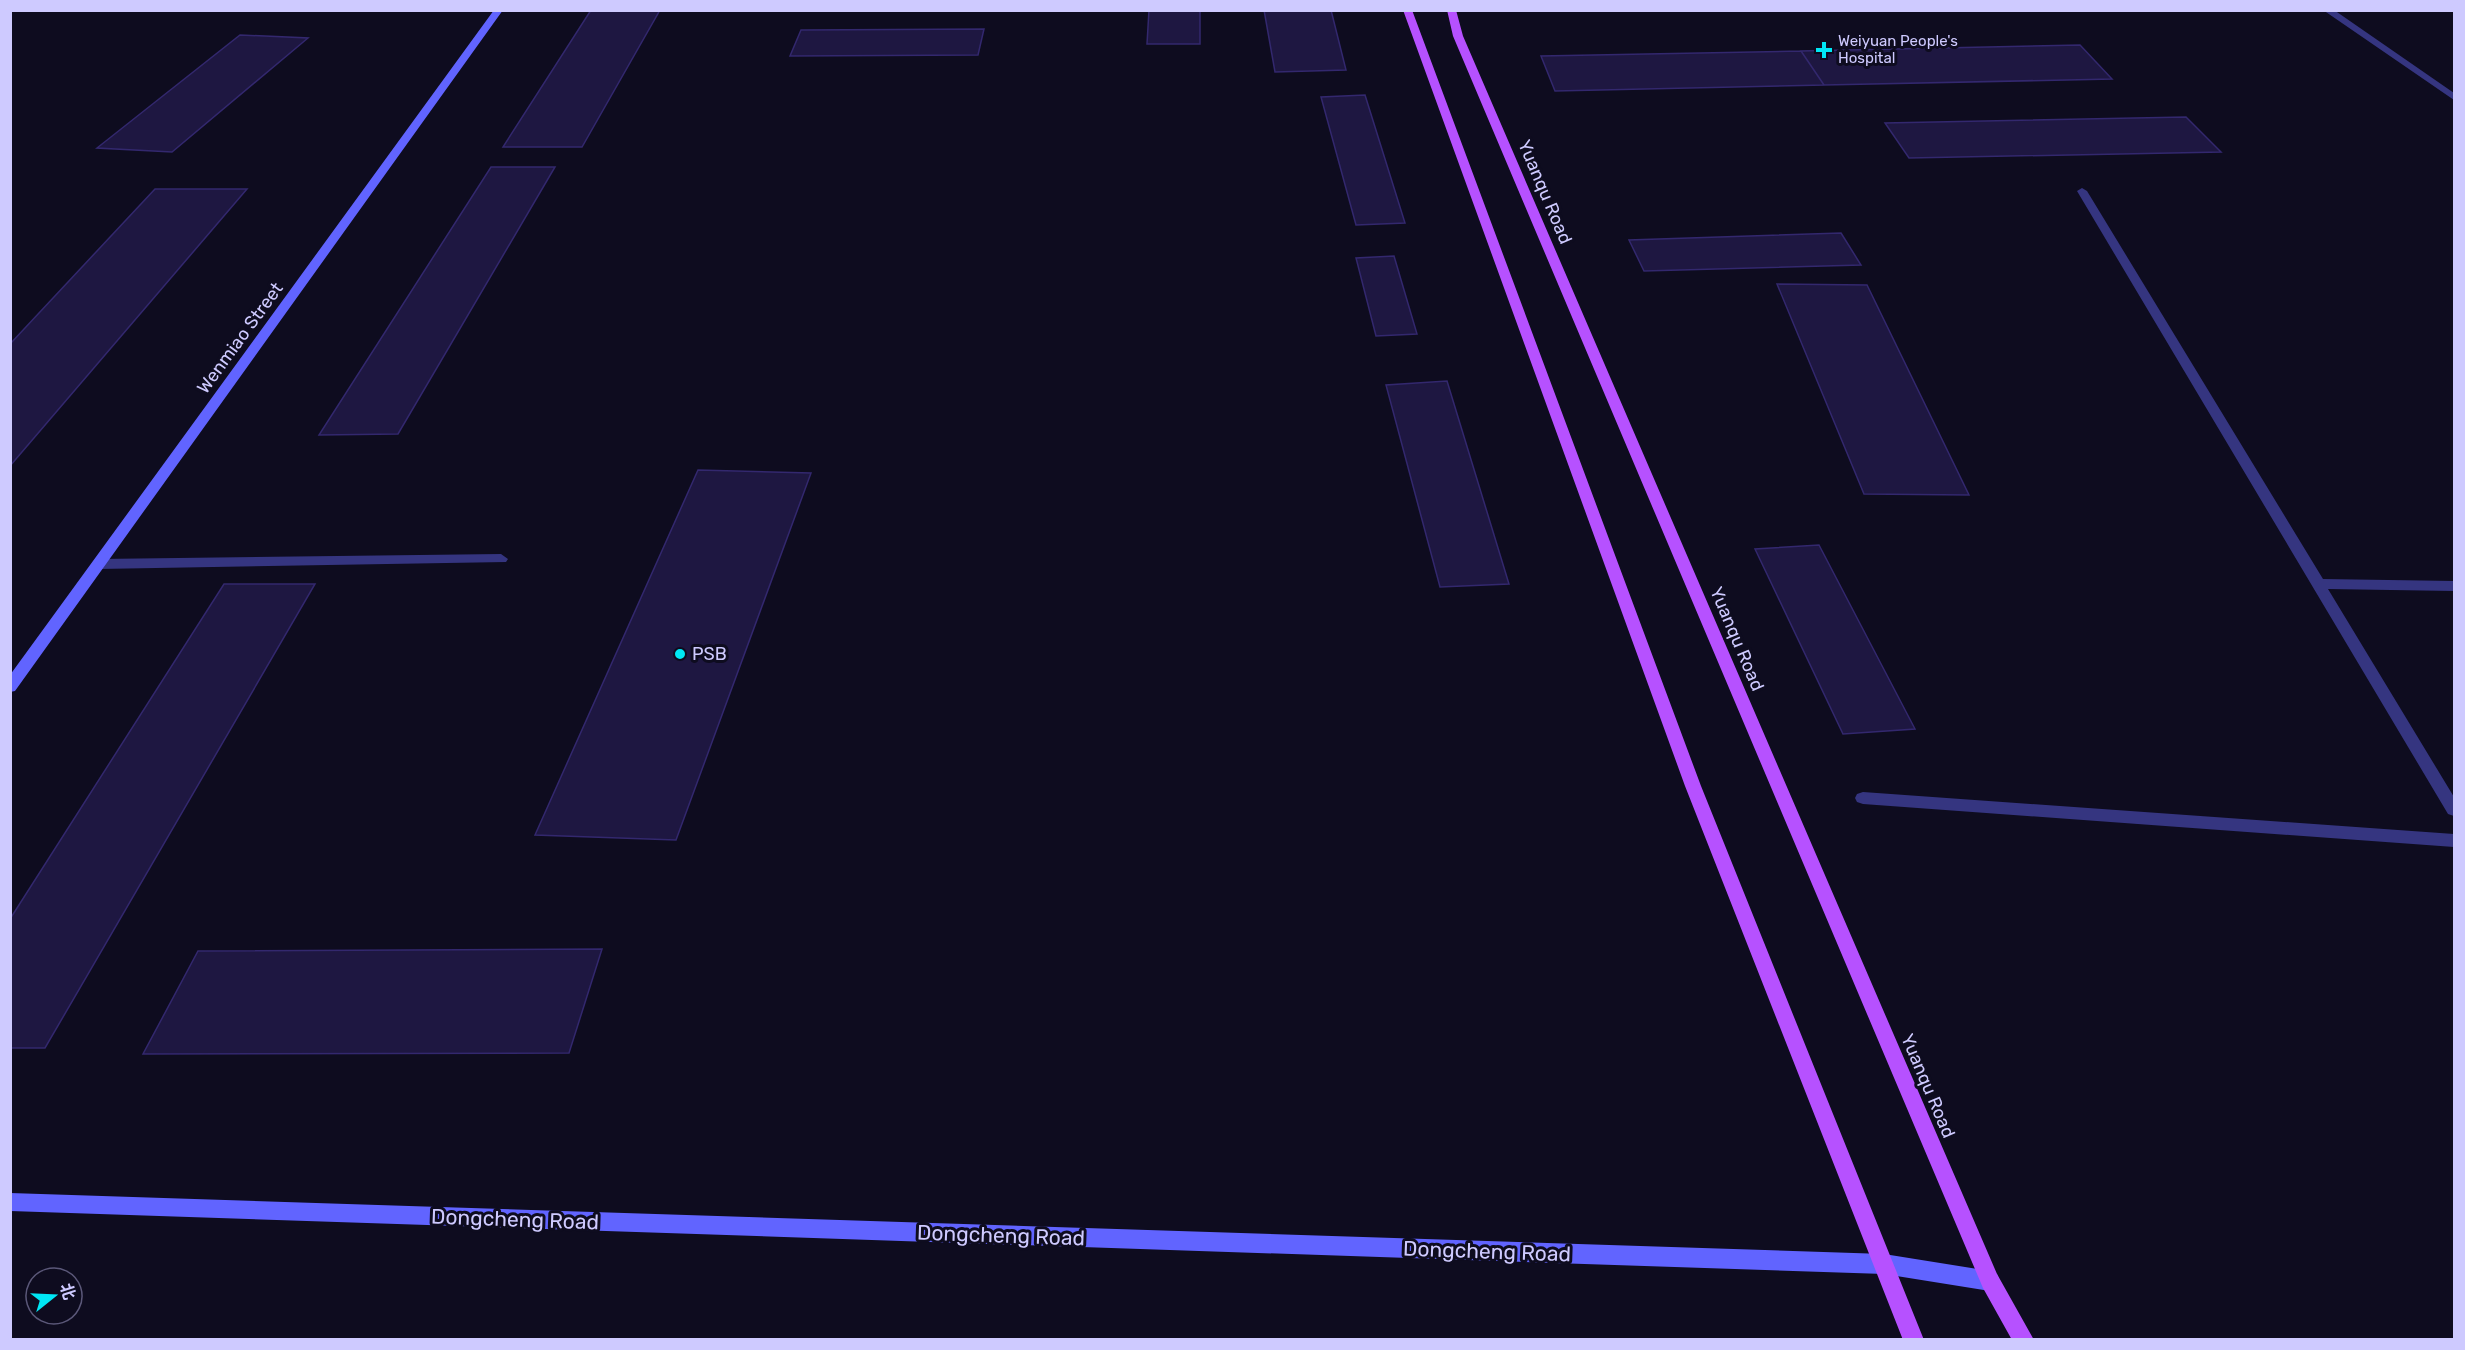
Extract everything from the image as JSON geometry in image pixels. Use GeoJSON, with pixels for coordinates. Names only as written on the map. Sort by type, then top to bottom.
{"type":"FeatureCollection","features":[{"type":"Feature","properties":{"kind":"main road","name":"Wenmiao Street"},"geometry":{"type":"LineString","coordinates":[[10,687],[499,10]]}},
{"type":"Feature","properties":{"kind":"main road"},"geometry":{"type":"LineString","coordinates":[[1407,10],[1693,786],[1914,1340]]}},
{"type":"Feature","properties":{"kind":"main road","name":"Yuanqu Road"},"geometry":{"type":"LineString","coordinates":[[1451,10],[1462,48],[1990,1281],[2024,1340]]}},
{"type":"Feature","properties":{"kind":"main road","name":"Dongcheng Road"},"geometry":{"type":"LineString","coordinates":[[10,1202],[1884,1264],[1990,1281]]}},
{"type":"Feature","properties":{"kind":"street"},"geometry":{"type":"LineString","coordinates":[[2327,10],[2454,97]]}},
{"type":"Feature","properties":{"kind":"street"},"geometry":{"type":"LineString","coordinates":[[2082,191],[2454,810]]}},
{"type":"Feature","properties":{"kind":"street"},"geometry":{"type":"LineString","coordinates":[[99,564],[501,559]]}},
{"type":"Feature","properties":{"kind":"street"},"geometry":{"type":"LineString","coordinates":[[2318,585],[2454,586]]}},
{"type":"Feature","properties":{"kind":"street"},"geometry":{"type":"LineString","coordinates":[[1863,798],[2454,841]]}},
{"type":"Feature","properties":{"kind":"building"},"geometry":{"type":"Polygon","coordinates":[[[591,10],[660,10],[582,147],[503,147],[591,10]]]}},
{"type":"Feature","properties":{"kind":"building"},"geometry":{"type":"Polygon","coordinates":[[[1149,10],[1200,10],[1200,44],[1147,44],[1149,10]]]}},
{"type":"Feature","properties":{"kind":"building"},"geometry":{"type":"Polygon","coordinates":[[[1264,10],[1331,10],[1346,70],[1275,72],[1264,10]]]}},
{"type":"Feature","properties":{"kind":"building"},"geometry":{"type":"Polygon","coordinates":[[[984,29],[978,55],[790,56],[801,30],[984,29]]]}},
{"type":"Feature","properties":{"kind":"building"},"geometry":{"type":"Polygon","coordinates":[[[240,35],[308,38],[172,152],[97,148],[240,35]]]}},
{"type":"Feature","properties":{"kind":"building"},"geometry":{"type":"Polygon","coordinates":[[[2080,45],[2112,79],[1824,85],[1801,51],[2080,45]]]}},
{"type":"Feature","properties":{"kind":"building"},"geometry":{"type":"Polygon","coordinates":[[[1801,51],[1824,85],[1555,91],[1541,56],[1801,51]]]}},
{"type":"Feature","properties":{"kind":"building"},"geometry":{"type":"Polygon","coordinates":[[[1365,95],[1405,223],[1356,225],[1321,97],[1365,95]]]}},
{"type":"Feature","properties":{"kind":"building"},"geometry":{"type":"Polygon","coordinates":[[[2186,117],[2221,152],[1909,158],[1885,123],[2186,117]]]}},
{"type":"Feature","properties":{"kind":"building"},"geometry":{"type":"Polygon","coordinates":[[[491,167],[555,167],[398,434],[319,435],[491,167]]]}},
{"type":"Feature","properties":{"kind":"building"},"geometry":{"type":"Polygon","coordinates":[[[155,189],[247,189],[10,466],[10,344],[155,189]]]}},
{"type":"Feature","properties":{"kind":"building"},"geometry":{"type":"Polygon","coordinates":[[[1841,233],[1861,265],[1644,271],[1629,240],[1841,233]]]}},
{"type":"Feature","properties":{"kind":"building"},"geometry":{"type":"Polygon","coordinates":[[[1394,256],[1417,334],[1376,336],[1356,258],[1394,256]]]}},
{"type":"Feature","properties":{"kind":"building"},"geometry":{"type":"Polygon","coordinates":[[[1777,284],[1867,285],[1969,495],[1864,494],[1777,284]]]}},
{"type":"Feature","properties":{"kind":"building"},"geometry":{"type":"Polygon","coordinates":[[[1447,381],[1509,584],[1440,587],[1386,385],[1447,381]]]}},
{"type":"Feature","properties":{"kind":"building","name":"PSB"},"geometry":{"type":"Polygon","coordinates":[[[698,470],[811,473],[676,840],[535,835],[698,470]]]}},
{"type":"Feature","properties":{"kind":"building"},"geometry":{"type":"Polygon","coordinates":[[[1819,545],[1915,729],[1843,734],[1755,549],[1819,545]]]}},
{"type":"Feature","properties":{"kind":"building"},"geometry":{"type":"Polygon","coordinates":[[[224,584],[315,584],[45,1048],[10,1048],[10,919],[224,584]]]}},
{"type":"Feature","properties":{"kind":"building"},"geometry":{"type":"Polygon","coordinates":[[[602,949],[569,1053],[143,1054],[198,951],[602,949]]]}},
{"type":"Feature","properties":{"kind":"place","name":"Weiyuan People's Hospital"},"geometry":{"type":"Point","coordinates":[1824,50]}},
{"type":"Feature","properties":{"kind":"place","name":"PSB"},"geometry":{"type":"Point","coordinates":[680,654]}}]}
